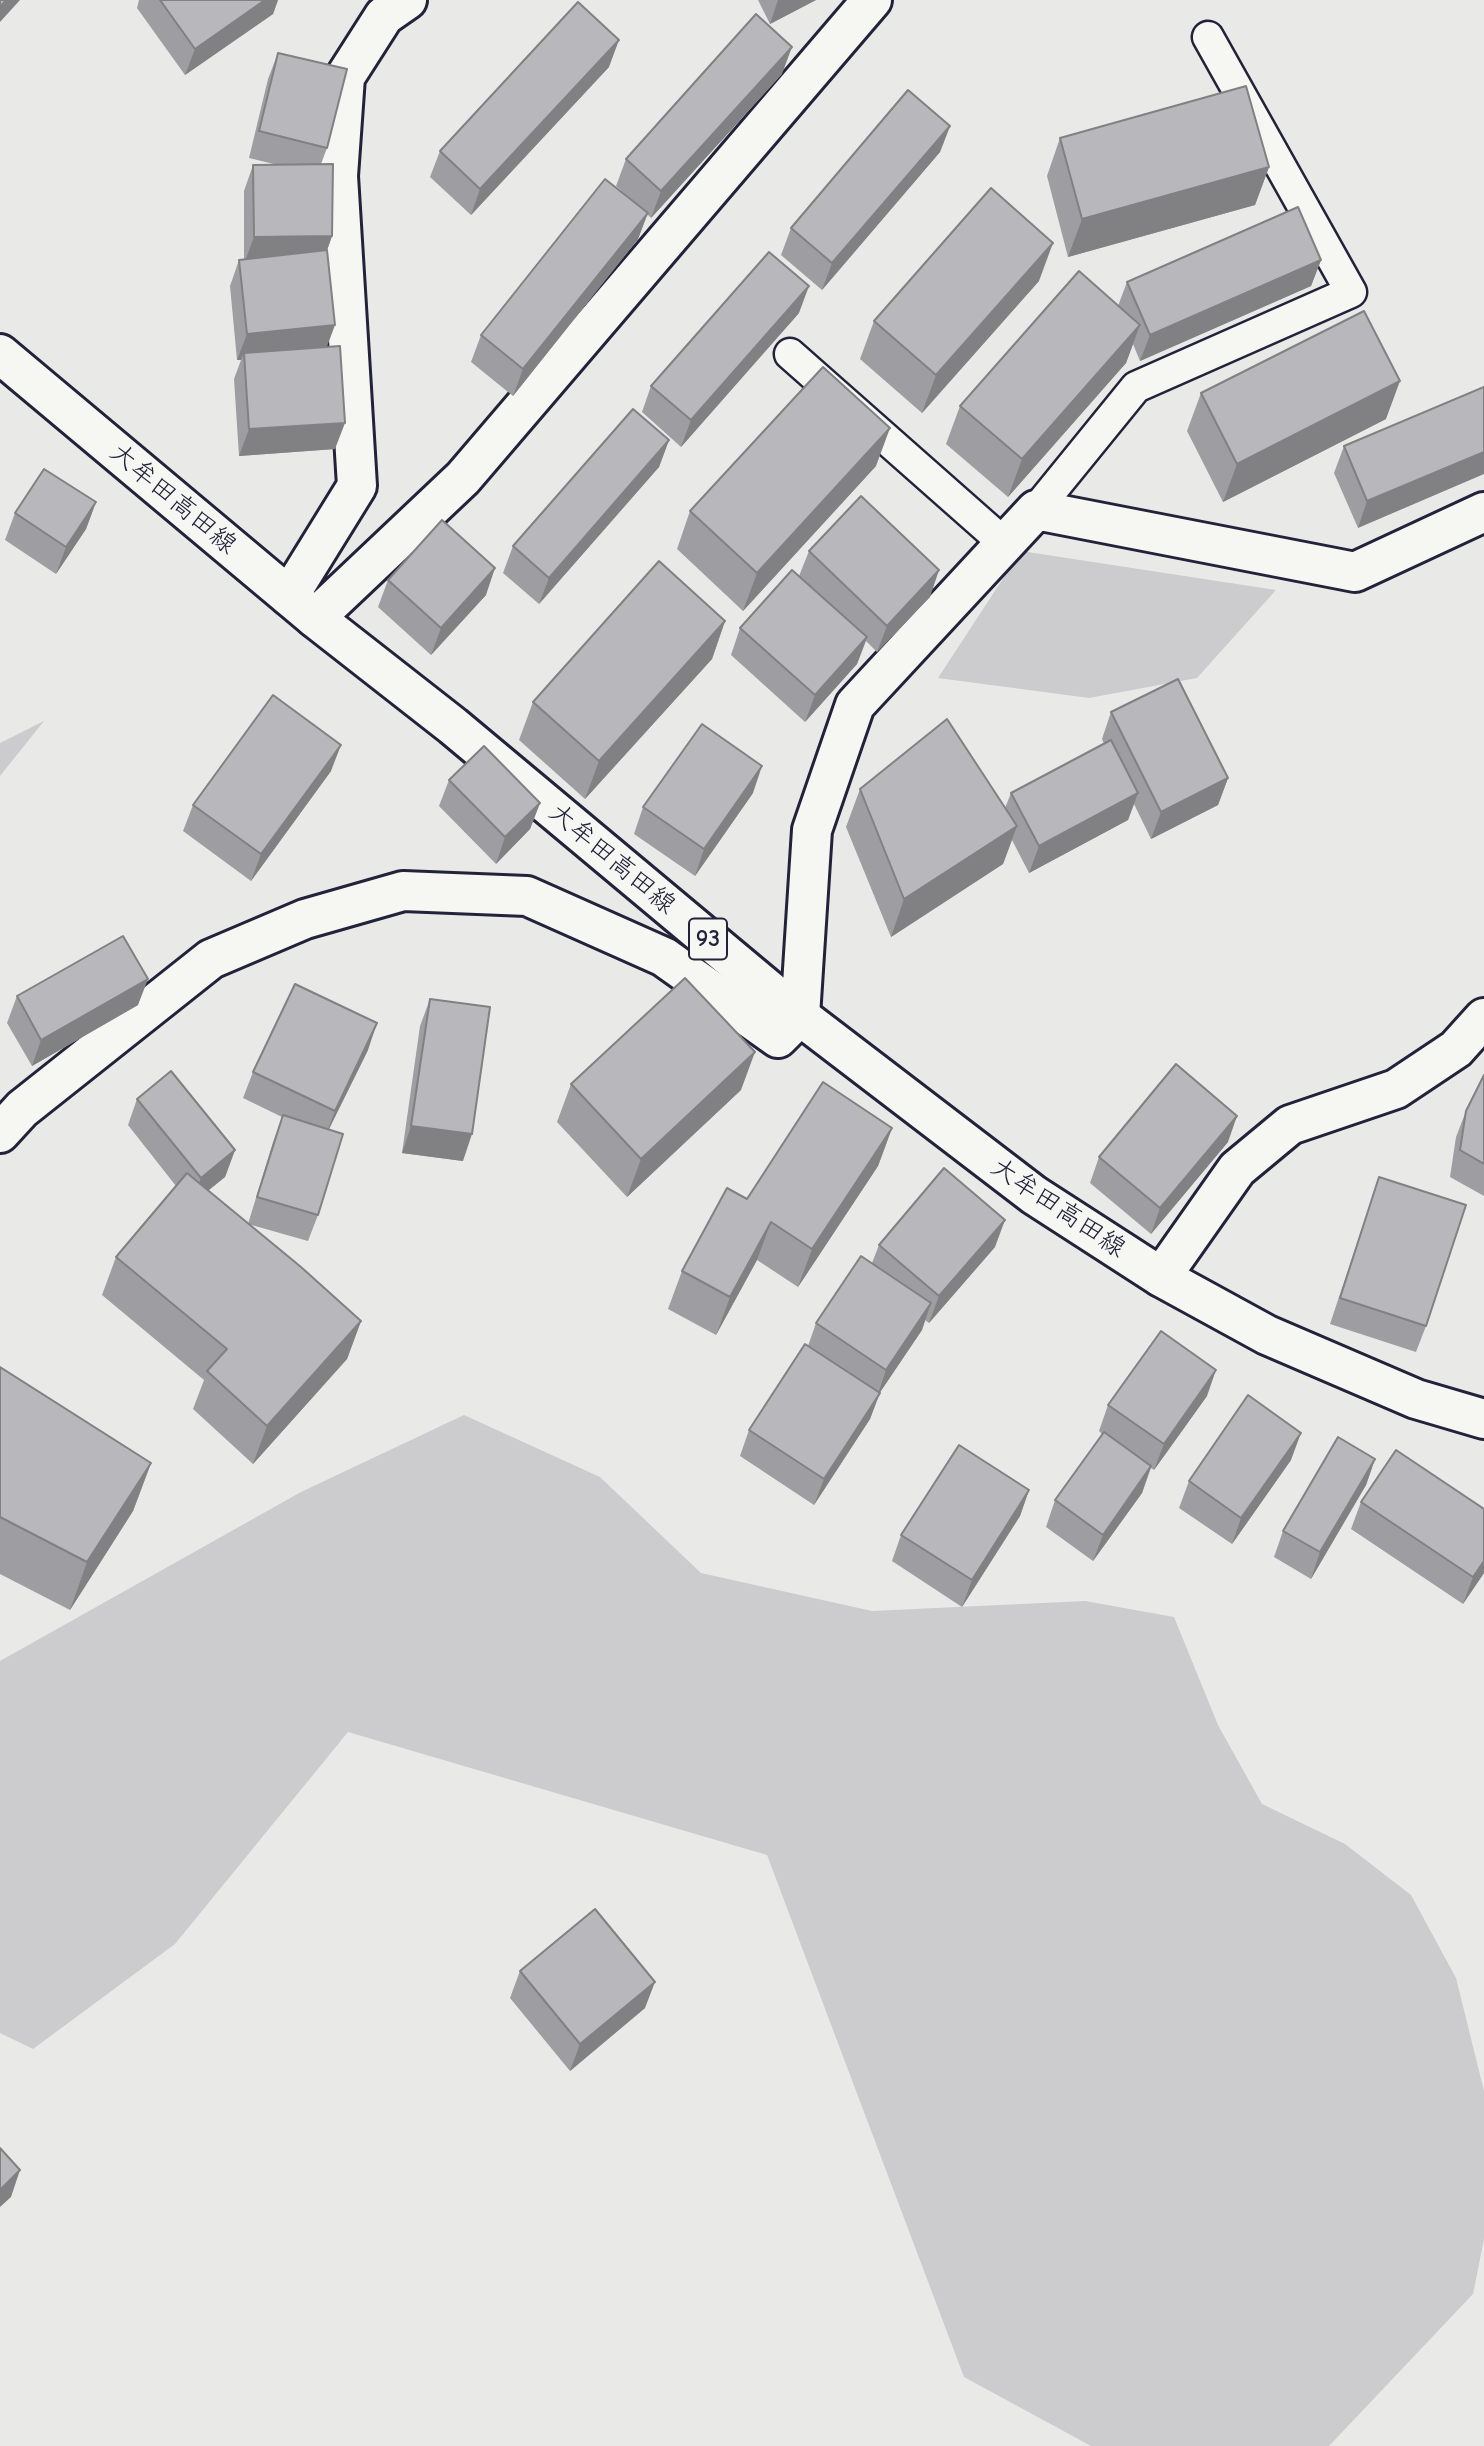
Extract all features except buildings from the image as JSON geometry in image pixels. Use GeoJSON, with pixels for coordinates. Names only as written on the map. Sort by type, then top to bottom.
{"type":"FeatureCollection","features":[{"type":"Feature","properties":{"kind":"street"},"geometry":{"type":"LineString","coordinates":[[302,607],[357,486],[338,176],[345,77],[384,16],[407,0]]}},
{"type":"Feature","properties":{"kind":"street"},"geometry":{"type":"LineString","coordinates":[[302,607],[463,478],[872,0]]}},
{"type":"Feature","properties":{"kind":"street","name":"大牟田高田線"},"geometry":{"type":"LineString","coordinates":[[0,354],[302,607],[453,726],[800,1016],[1034,1195],[1161,1277],[1267,1335],[1416,1399],[1484,1419]]}},
{"type":"Feature","properties":{"kind":"street"},"geometry":{"type":"LineString","coordinates":[[0,1133],[22,1109],[211,959],[305,919],[403,891],[527,896],[664,957],[778,1038],[800,1016],[812,830],[855,705],[1036,510],[1355,572],[1484,512]]}},
{"type":"Feature","properties":{"kind":"street"},"geometry":{"type":"LineString","coordinates":[[1161,1277],[1237,1169],[1290,1125],[1396,1089],[1456,1049],[1484,1018]]}},
{"type":"Feature","properties":{"kind":"lane"},"geometry":{"type":"LineString","coordinates":[[1036,510],[1136,387],[1351,292],[1208,37]]}},
{"type":"Feature","properties":{"kind":"lane"},"geometry":{"type":"LineString","coordinates":[[790,354],[1004,543]]}},
{"type":"Feature","properties":{"kind":"shaded area"},"geometry":{"type":"Polygon","coordinates":[[[1021,551],[1276,590],[1197,678],[1089,698],[938,678],[1021,551]]]}},
{"type":"Feature","properties":{"kind":"shaded area"},"geometry":{"type":"Polygon","coordinates":[[[44,721],[0,776],[0,743],[44,721]]]}},
{"type":"Feature","properties":{"kind":"shaded area"},"geometry":{"type":"Polygon","coordinates":[[[464,1415],[600,1477],[701,1573],[872,1611],[1085,1601],[1174,1617],[1218,1725],[1262,1804],[1345,1844],[1411,1895],[1456,1978],[1484,2091],[1484,2239],[1473,2294],[1329,2446],[1091,2446],[964,2377],[767,1855],[348,1732],[175,1944],[33,2049],[0,2033],[0,1661],[301,1492],[464,1415]]]}}]}
